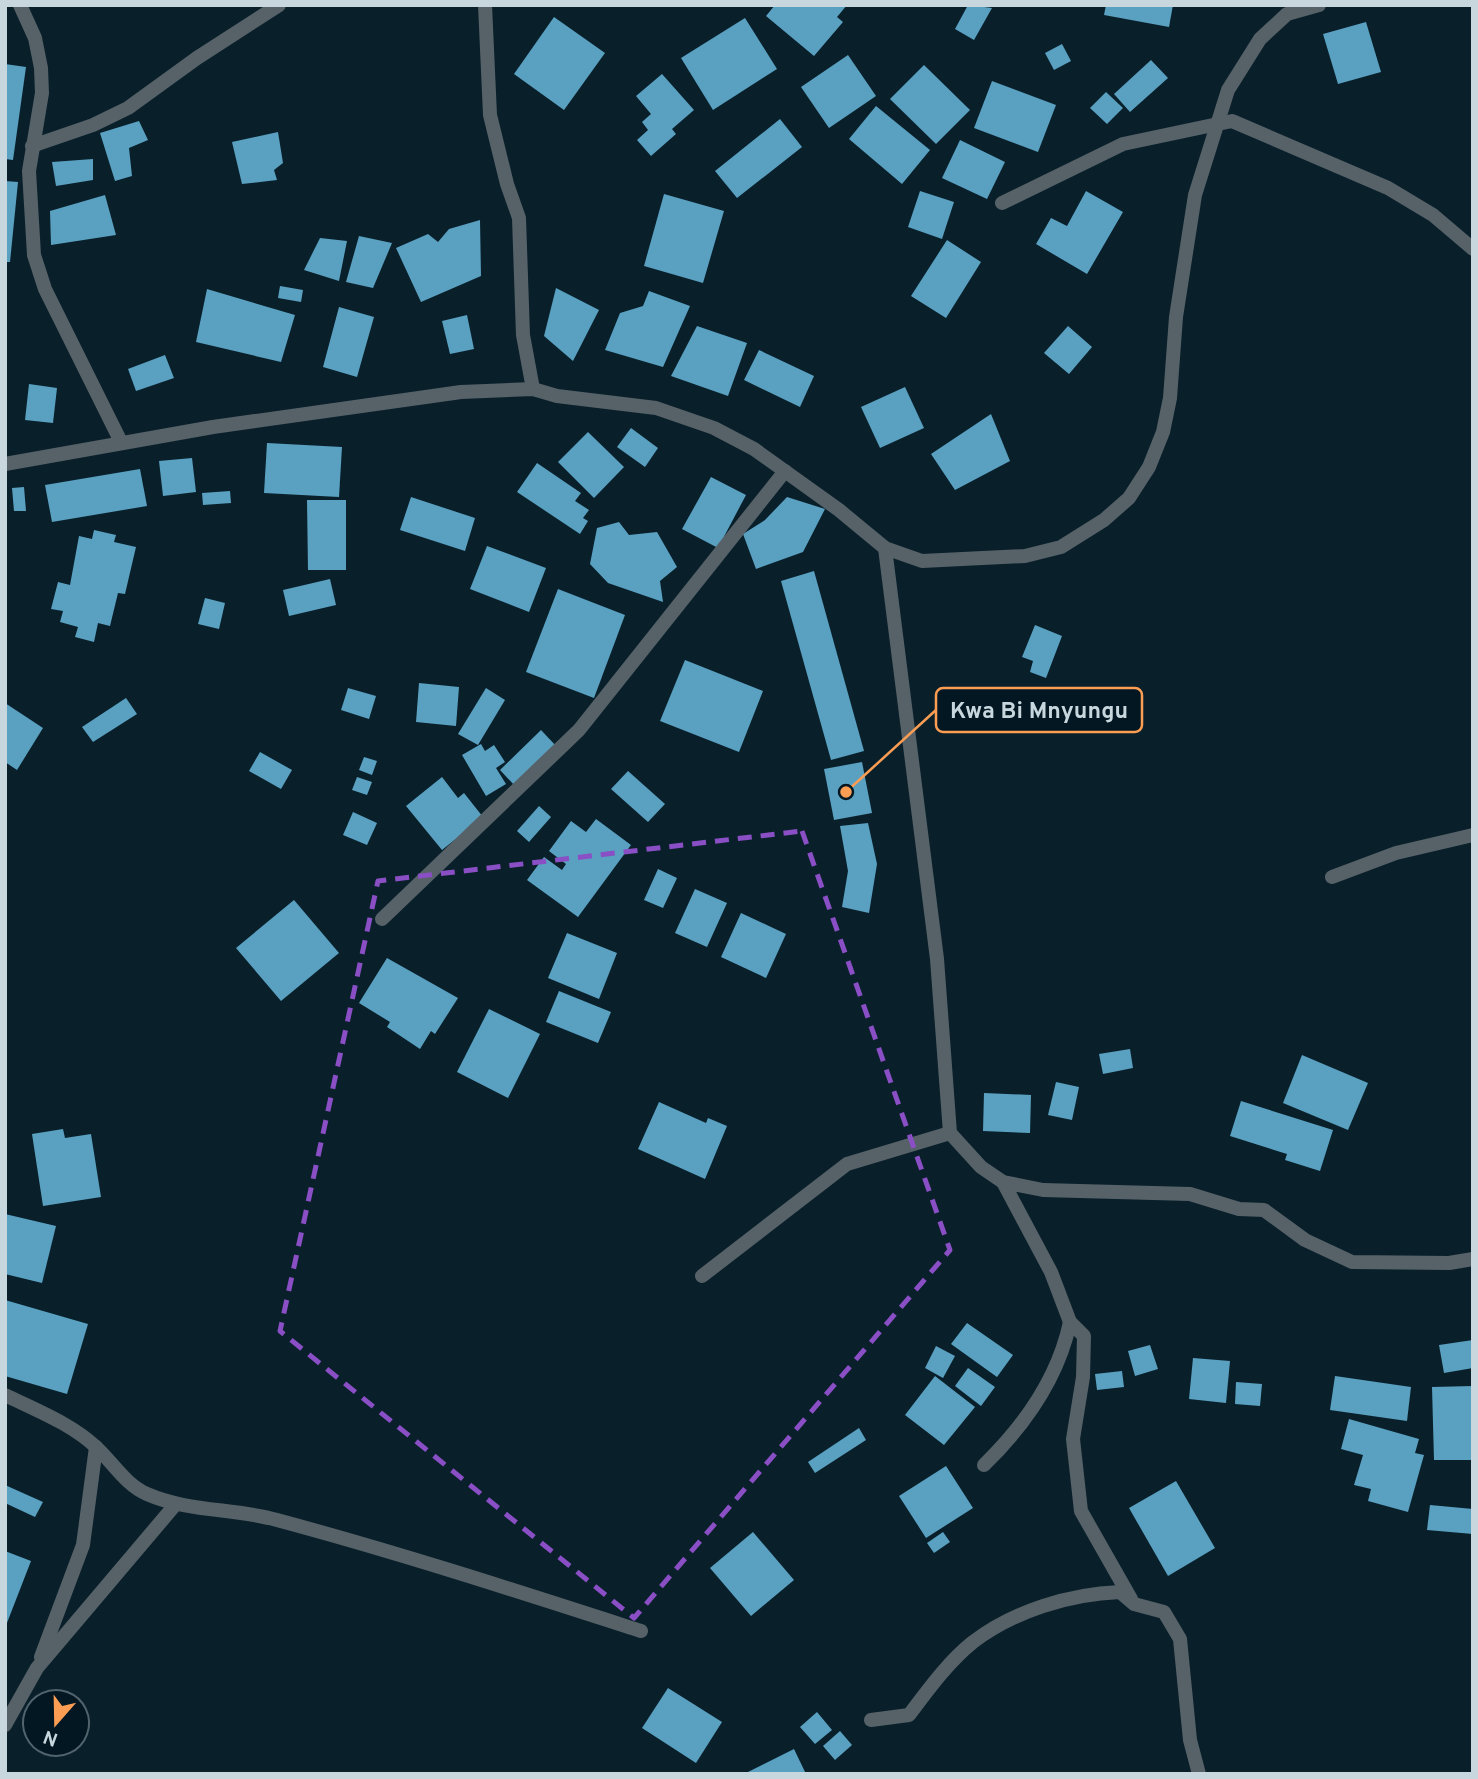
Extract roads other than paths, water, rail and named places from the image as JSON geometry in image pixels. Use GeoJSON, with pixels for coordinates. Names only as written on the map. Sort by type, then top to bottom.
{"type":"FeatureCollection","features":[{"type":"Feature","properties":{"kind":"street"},"geometry":{"type":"LineString","coordinates":[[20,5],[35,38],[41,68],[41,93],[29,172],[34,255],[45,289],[121,442]]}},
{"type":"Feature","properties":{"kind":"street"},"geometry":{"type":"LineString","coordinates":[[32,146],[93,125],[128,108],[197,58],[279,5]]}},
{"type":"Feature","properties":{"kind":"street"},"geometry":{"type":"LineString","coordinates":[[485,5],[491,115],[507,184],[519,218],[523,335],[533,389]]}},
{"type":"Feature","properties":{"kind":"street"},"geometry":{"type":"LineString","coordinates":[[5,464],[121,442],[461,392],[533,389],[558,396],[656,408],[714,428],[754,449],[886,548],[922,561],[1025,556],[1061,547],[1104,520],[1129,498],[1149,467],[1163,432],[1170,398],[1176,317],[1195,195],[1228,90],[1261,39],[1286,10],[1319,5]]}},
{"type":"Feature","properties":{"kind":"street"},"geometry":{"type":"LineString","coordinates":[[1002,202],[1123,144],[1231,121],[1388,188],[1433,215],[1473,248]]}},
{"type":"Feature","properties":{"kind":"street"},"geometry":{"type":"LineString","coordinates":[[383,919],[579,730],[785,471]]}},
{"type":"Feature","properties":{"kind":"street"},"geometry":{"type":"LineString","coordinates":[[886,548],[937,959],[950,1133],[981,1167],[1003,1182],[1043,1190],[1190,1194],[1239,1209],[1264,1210],[1306,1240],[1352,1262],[1449,1263],[1473,1259]]}},
{"type":"Feature","properties":{"kind":"street"},"geometry":{"type":"LineString","coordinates":[[1332,877],[1396,853],[1473,835]]}},
{"type":"Feature","properties":{"kind":"street"},"geometry":{"type":"LineString","coordinates":[[702,1276],[847,1164],[950,1133]]}},
{"type":"Feature","properties":{"kind":"street"},"geometry":{"type":"LineString","coordinates":[[1003,1182],[1051,1272],[1070,1322],[1084,1336],[1083,1377],[1073,1440],[1081,1511],[1134,1604]]}},
{"type":"Feature","properties":{"kind":"street"},"geometry":{"type":"LineString","coordinates":[[984,1465],[1013,1437],[1056,1372],[1070,1322]]}},
{"type":"Feature","properties":{"kind":"street"},"geometry":{"type":"LineString","coordinates":[[5,1395],[62,1423],[96,1447],[118,1472],[144,1493],[175,1505],[272,1518],[475,1576],[642,1631]]}},
{"type":"Feature","properties":{"kind":"street"},"geometry":{"type":"LineString","coordinates":[[5,1725],[37,1668],[83,1545],[96,1447]]}},
{"type":"Feature","properties":{"kind":"street"},"geometry":{"type":"LineString","coordinates":[[37,1668],[175,1505]]}},
{"type":"Feature","properties":{"kind":"street"},"geometry":{"type":"LineString","coordinates":[[871,1720],[909,1715],[935,1680],[974,1642],[1025,1613],[1086,1594],[1120,1592],[1134,1604],[1164,1612],[1180,1639],[1190,1740],[1199,1774]]}},
{"type":"Feature","properties":{"kind":"place","name":"Kwa Bi Mnyungu"},"geometry":{"type":"Point","coordinates":[846,792]}}]}
